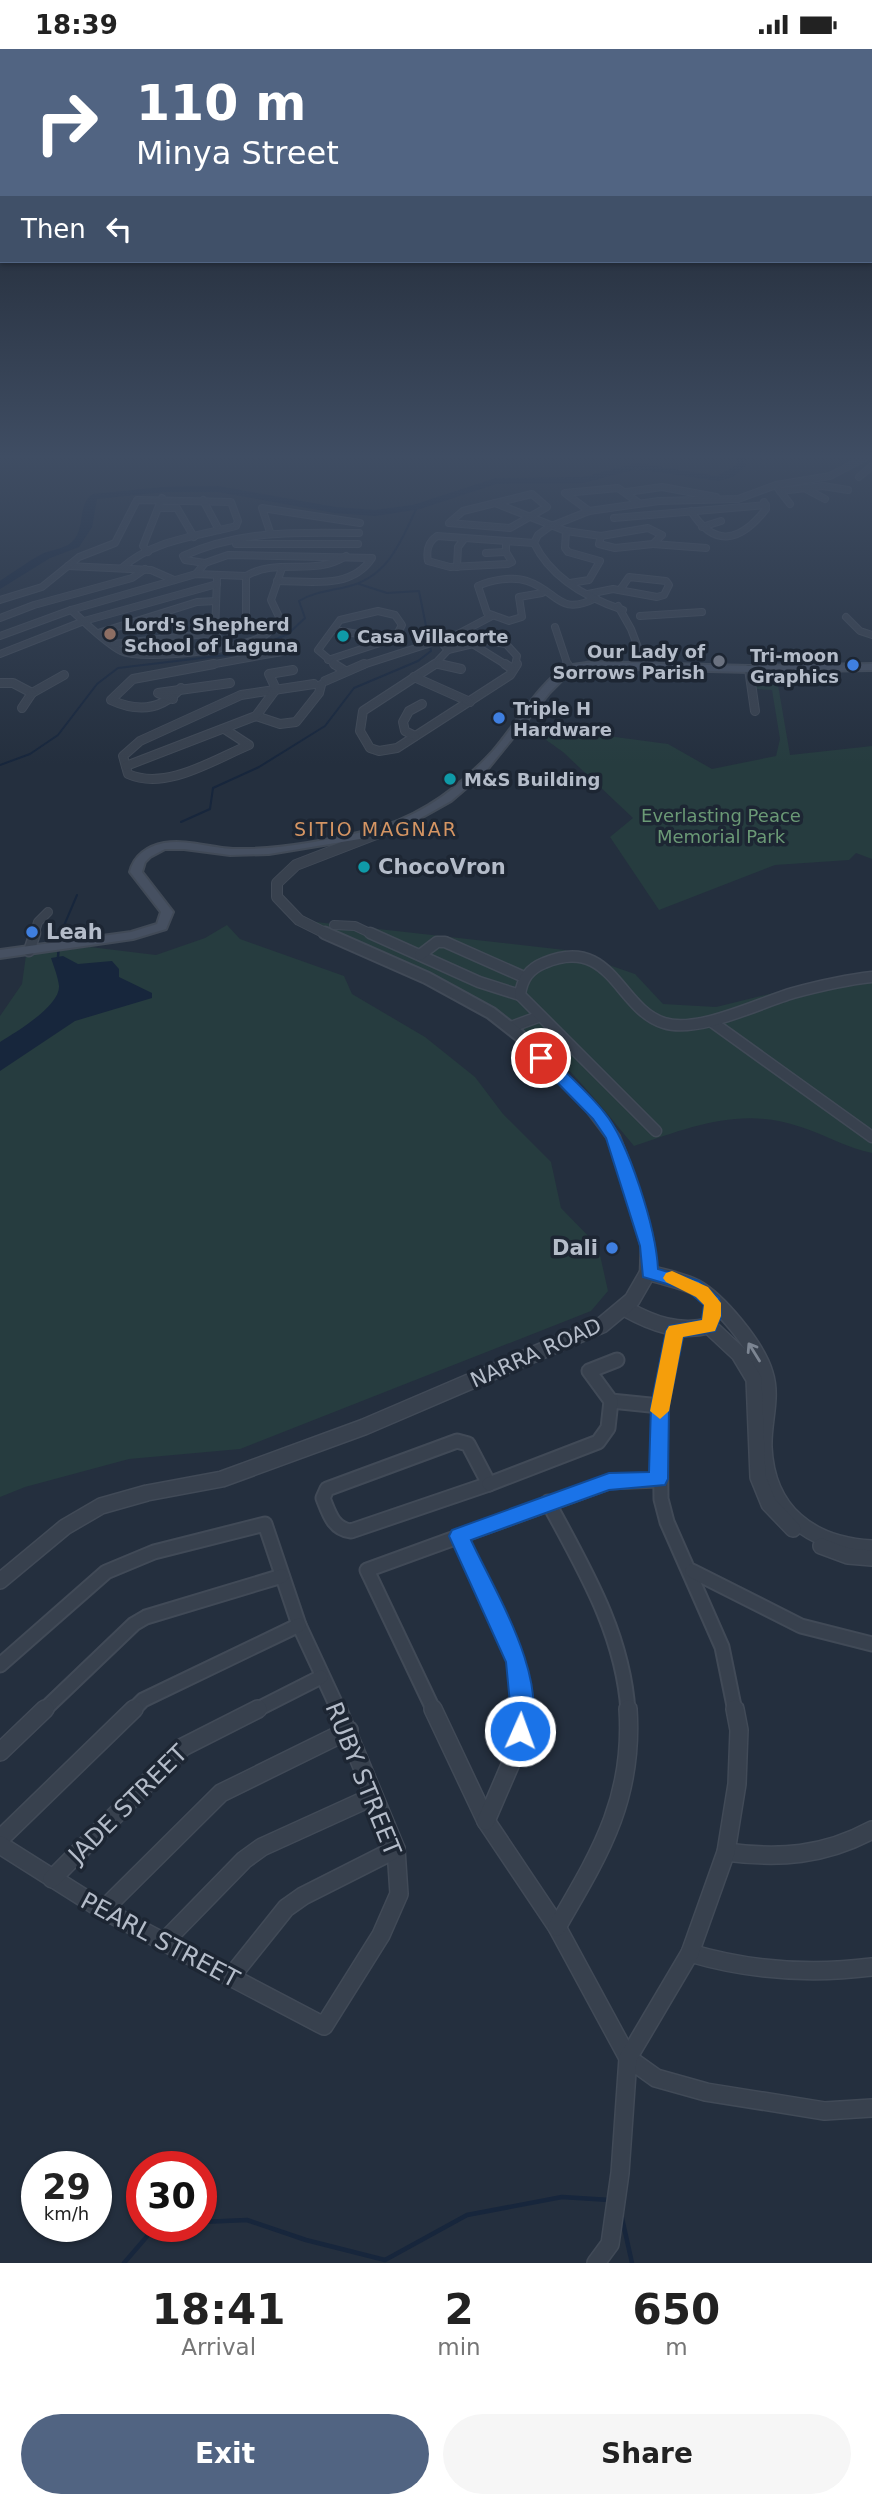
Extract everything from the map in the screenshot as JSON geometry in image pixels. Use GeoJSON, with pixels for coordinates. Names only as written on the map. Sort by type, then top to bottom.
{"type":"FeatureCollection","features":[{"type":"Feature","properties":{"kind":"main road"},"geometry":{"type":"LineString","coordinates":[[0,954],[133,935],[162,926],[166,908],[136,872],[142,858],[159,848],[180,845],[224,852],[254,852],[384,831],[426,814],[446,801],[489,759],[570,669],[592,665],[749,669],[872,667]]}},
{"type":"Feature","properties":{"kind":"street"},"geometry":{"type":"LineString","coordinates":[[0,600],[43,587],[79,557]]}},
{"type":"Feature","properties":{"kind":"street"},"geometry":{"type":"LineString","coordinates":[[122,568],[136,557]]}},
{"type":"Feature","properties":{"kind":"street"},"geometry":{"type":"LineString","coordinates":[[185,557],[205,563],[221,557]]}},
{"type":"Feature","properties":{"kind":"street"},"geometry":{"type":"LineString","coordinates":[[0,636],[71,610],[196,574],[246,576],[261,568],[330,568],[344,557]]}},
{"type":"Feature","properties":{"kind":"street"},"geometry":{"type":"LineString","coordinates":[[277,581],[353,579],[367,569],[371,557]]}},
{"type":"Feature","properties":{"kind":"street"},"geometry":{"type":"LineString","coordinates":[[427,557],[434,564],[457,567],[511,563],[508,557]]}},
{"type":"Feature","properties":{"kind":"street"},"geometry":{"type":"LineString","coordinates":[[457,557],[457,567]]}},
{"type":"Feature","properties":{"kind":"street"},"geometry":{"type":"LineString","coordinates":[[542,557],[570,583],[623,610],[645,667]]}},
{"type":"Feature","properties":{"kind":"street"},"geometry":{"type":"LineString","coordinates":[[570,583],[589,580],[600,562],[585,557]]}},
{"type":"Feature","properties":{"kind":"street"},"geometry":{"type":"LineString","coordinates":[[196,574],[205,563]]}},
{"type":"Feature","properties":{"kind":"street"},"geometry":{"type":"LineString","coordinates":[[68,566],[145,569],[174,580]]}},
{"type":"Feature","properties":{"kind":"street"},"geometry":{"type":"LineString","coordinates":[[71,610],[129,655],[195,652],[246,642],[268,633],[281,616],[271,600],[282,568]]}},
{"type":"Feature","properties":{"kind":"street"},"geometry":{"type":"LineString","coordinates":[[12,631],[0,620],[34,605],[132,578],[145,569]]}},
{"type":"Feature","properties":{"kind":"street"},"geometry":{"type":"LineString","coordinates":[[218,575],[215,633],[224,646]]}},
{"type":"Feature","properties":{"kind":"street"},"geometry":{"type":"LineString","coordinates":[[246,576],[246,625],[268,633]]}},
{"type":"Feature","properties":{"kind":"street"},"geometry":{"type":"LineString","coordinates":[[588,594],[602,590],[620,590],[654,597],[664,595],[668,582],[629,577],[620,590]]}},
{"type":"Feature","properties":{"kind":"street"},"geometry":{"type":"LineString","coordinates":[[542,593],[519,597],[522,617],[520,620],[509,621],[492,616],[483,607],[480,584],[526,580],[542,593],[572,606],[597,599]]}},
{"type":"Feature","properties":{"kind":"street"},"geometry":{"type":"LineString","coordinates":[[0,655],[84,621],[217,584]]}},
{"type":"Feature","properties":{"kind":"street"},"geometry":{"type":"LineString","coordinates":[[654,597],[657,615]]}},
{"type":"Feature","properties":{"kind":"street"},"geometry":{"type":"LineString","coordinates":[[98,633],[197,602],[216,601]]}},
{"type":"Feature","properties":{"kind":"street"},"geometry":{"type":"LineString","coordinates":[[328,660],[389,641],[398,635],[402,625],[392,613],[377,611],[344,617],[319,646],[320,653],[328,660],[345,671]]}},
{"type":"Feature","properties":{"kind":"street"},"geometry":{"type":"LineString","coordinates":[[639,616],[702,612]]}},
{"type":"Feature","properties":{"kind":"street"},"geometry":{"type":"LineString","coordinates":[[226,730],[249,745],[160,781],[132,777],[126,766],[123,755],[140,741],[241,695],[320,683],[345,671],[456,635],[492,616]]}},
{"type":"Feature","properties":{"kind":"street"},"geometry":{"type":"LineString","coordinates":[[846,617],[860,631],[872,635]]}},
{"type":"Feature","properties":{"kind":"street"},"geometry":{"type":"LineString","coordinates":[[555,627],[564,659],[570,669]]}},
{"type":"Feature","properties":{"kind":"street"},"geometry":{"type":"LineString","coordinates":[[335,630],[358,633],[368,631]]}},
{"type":"Feature","properties":{"kind":"street"},"geometry":{"type":"LineString","coordinates":[[113,645],[215,633]]}},
{"type":"Feature","properties":{"kind":"street"},"geometry":{"type":"LineString","coordinates":[[456,635],[511,668]]}},
{"type":"Feature","properties":{"kind":"street"},"geometry":{"type":"LineString","coordinates":[[495,641],[510,647],[517,654],[516,667],[511,668],[510,675],[397,748],[379,751],[370,748],[362,738],[360,722],[363,711],[374,699],[437,663],[448,650],[471,642],[495,641]]}},
{"type":"Feature","properties":{"kind":"street"},"geometry":{"type":"LineString","coordinates":[[437,642],[448,650]]}},
{"type":"Feature","properties":{"kind":"street"},"geometry":{"type":"LineString","coordinates":[[181,688],[173,699],[149,709],[116,703],[111,698],[133,678],[282,652]]}},
{"type":"Feature","properties":{"kind":"street"},"geometry":{"type":"LineString","coordinates":[[229,663],[232,690],[241,695]]}},
{"type":"Feature","properties":{"kind":"street"},"geometry":{"type":"LineString","coordinates":[[437,663],[461,669]]}},
{"type":"Feature","properties":{"kind":"street"},"geometry":{"type":"LineString","coordinates":[[749,669],[755,712]]}},
{"type":"Feature","properties":{"kind":"street"},"geometry":{"type":"LineString","coordinates":[[276,689],[269,674],[293,670]]}},
{"type":"Feature","properties":{"kind":"street"},"geometry":{"type":"LineString","coordinates":[[22,708],[32,693],[64,675]]}},
{"type":"Feature","properties":{"kind":"street"},"geometry":{"type":"LineString","coordinates":[[414,677],[470,702]]}},
{"type":"Feature","properties":{"kind":"street"},"geometry":{"type":"LineString","coordinates":[[0,683],[13,683],[32,693]]}},
{"type":"Feature","properties":{"kind":"street"},"geometry":{"type":"LineString","coordinates":[[173,699],[158,693],[230,683]]}},
{"type":"Feature","properties":{"kind":"street"},"geometry":{"type":"LineString","coordinates":[[256,716],[280,724],[296,722],[318,693],[320,683]]}},
{"type":"Feature","properties":{"kind":"street"},"geometry":{"type":"LineString","coordinates":[[126,766],[226,730],[256,716],[276,689]]}},
{"type":"Feature","properties":{"kind":"street"},"geometry":{"type":"LineString","coordinates":[[415,736],[405,731],[402,722],[409,711],[422,704]]}},
{"type":"Feature","properties":{"kind":"street"},"geometry":{"type":"LineString","coordinates":[[384,831],[287,871],[276,883],[281,903],[314,928],[453,992],[511,1027],[598,1115],[613,1137],[648,1246],[649,1273],[693,1286],[713,1303],[755,1351],[766,1375],[765,1464],[768,1483],[777,1500],[792,1518],[808,1531],[831,1541],[872,1548]]}},
{"type":"Feature","properties":{"kind":"street"},"geometry":{"type":"LineString","coordinates":[[29,951],[38,922],[48,912]]}},
{"type":"Feature","properties":{"kind":"street"},"geometry":{"type":"LineString","coordinates":[[334,925],[355,926],[479,982],[520,995],[538,1017],[656,1131]]}},
{"type":"Feature","properties":{"kind":"street"},"geometry":{"type":"LineString","coordinates":[[420,955],[437,942],[445,942],[524,977]]}},
{"type":"Feature","properties":{"kind":"street"},"geometry":{"type":"LineString","coordinates":[[520,995],[524,977],[541,964],[557,958],[585,959],[611,970],[640,1009],[658,1022],[677,1026],[712,1022],[793,993],[851,978],[872,977]]}},
{"type":"Feature","properties":{"kind":"street"},"geometry":{"type":"LineString","coordinates":[[511,1027],[538,1017]]}},
{"type":"Feature","properties":{"kind":"street"},"geometry":{"type":"LineString","coordinates":[[712,1022],[818,1101],[872,1136]]}},
{"type":"Feature","properties":{"kind":"street","name":"NARRA ROAD"},"geometry":{"type":"LineString","coordinates":[[0,1581],[65,1527],[102,1506],[147,1493],[222,1479],[365,1427],[602,1325],[626,1309],[649,1273]]}},
{"type":"Feature","properties":{"kind":"street"},"geometry":{"type":"LineString","coordinates":[[709,1326],[713,1303]]}},
{"type":"Feature","properties":{"kind":"street"},"geometry":{"type":"LineString","coordinates":[[626,1309],[644,1320],[675,1331],[709,1326]]}},
{"type":"Feature","properties":{"kind":"street"},"geometry":{"type":"LineString","coordinates":[[709,1326],[752,1374],[757,1391],[755,1463],[758,1483],[767,1503],[784,1522],[803,1537],[848,1556],[872,1558]]}},
{"type":"Feature","properties":{"kind":"street"},"geometry":{"type":"LineString","coordinates":[[596,2263],[610,2244],[621,2173],[628,2058],[690,1954],[726,1852],[737,1784],[739,1730],[722,1647],[691,1570],[667,1522],[658,1479],[660,1406],[675,1331]]}},
{"type":"Feature","properties":{"kind":"street"},"geometry":{"type":"LineString","coordinates":[[489,1484],[468,1444],[457,1441],[327,1489],[323,1497],[337,1528],[351,1531],[489,1484],[598,1442],[608,1428],[611,1401],[589,1371],[617,1360]]}},
{"type":"Feature","properties":{"kind":"street"},"geometry":{"type":"LineString","coordinates":[[611,1401],[660,1406]]}},
{"type":"Feature","properties":{"kind":"street"},"geometry":{"type":"LineString","coordinates":[[658,1479],[609,1482],[548,1502],[368,1570],[486,1821],[557,1927],[628,2058],[656,2078],[733,2097],[825,2111],[872,2108]]}},
{"type":"Feature","properties":{"kind":"street"},"geometry":{"type":"LineString","coordinates":[[548,1502],[603,1607],[620,1662],[628,1720],[628,1765],[621,1800],[608,1835],[557,1927]]}},
{"type":"Feature","properties":{"kind":"street","name":"RUBY STREET"},"geometry":{"type":"LineString","coordinates":[[0,1665],[106,1572],[154,1552],[265,1524],[299,1625],[321,1677],[349,1730],[372,1797],[396,1849],[399,1893],[381,1935],[324,2026]]}},
{"type":"Feature","properties":{"kind":"street"},"geometry":{"type":"LineString","coordinates":[[459,1536],[516,1662],[520,1684],[522,1714],[517,1749],[505,1787],[486,1821]]}},
{"type":"Feature","properties":{"kind":"street"},"geometry":{"type":"LineString","coordinates":[[691,1570],[791,1623],[824,1636],[872,1644]]}},
{"type":"Feature","properties":{"kind":"street"},"geometry":{"type":"LineString","coordinates":[[0,1752],[140,1621],[282,1576]]}},
{"type":"Feature","properties":{"kind":"street"},"geometry":{"type":"LineString","coordinates":[[0,1839],[143,1700],[299,1625]]}},
{"type":"Feature","properties":{"kind":"street","name":"JADE STREET"},"geometry":{"type":"LineString","coordinates":[[52,1879],[183,1747],[321,1677]]}},
{"type":"Feature","properties":{"kind":"street"},"geometry":{"type":"LineString","coordinates":[[103,1910],[221,1793],[349,1730]]}},
{"type":"Feature","properties":{"kind":"street"},"geometry":{"type":"LineString","coordinates":[[165,1941],[244,1860],[262,1847],[372,1797]]}},
{"type":"Feature","properties":{"kind":"street"},"geometry":{"type":"LineString","coordinates":[[726,1852],[770,1859],[811,1854],[849,1844],[872,1830]]}},
{"type":"Feature","properties":{"kind":"street","name":"PEARL STREET"},"geometry":{"type":"LineString","coordinates":[[0,1845],[103,1910],[324,2026]]}},
{"type":"Feature","properties":{"kind":"street"},"geometry":{"type":"LineString","coordinates":[[230,1978],[286,1908],[303,1896],[396,1849]]}},
{"type":"Feature","properties":{"kind":"street"},"geometry":{"type":"LineString","coordinates":[[690,1954],[733,1967],[769,1972],[821,1975],[872,1967]]}},
{"type":"Feature","properties":{"kind":"green space","name":"Everlasting Peace Memorial Park"},"geometry":{"type":"Polygon","coordinates":[[[776,673],[790,755],[872,746],[872,859],[856,853],[849,860],[775,865],[659,910],[610,837],[633,818],[563,752],[525,725],[668,744],[712,769],[776,756],[780,739],[772,690],[755,689],[753,674],[776,673]]]}},
{"type":"Feature","properties":{"kind":"green space"},"geometry":{"type":"Polygon","coordinates":[[[307,921],[565,950],[635,974],[663,1004],[716,1007],[846,975],[872,973],[872,1153],[801,1127],[758,1118],[716,1121],[634,1146],[563,1064],[514,1023],[439,980],[307,921]]]}},
{"type":"Feature","properties":{"kind":"green space"},"geometry":{"type":"Polygon","coordinates":[[[227,925],[240,939],[344,976],[352,994],[425,1037],[475,1077],[503,1114],[551,1162],[561,1208],[598,1246],[608,1291],[591,1311],[240,1449],[129,1459],[25,1487],[0,1497],[0,1016],[22,984],[26,955],[90,947],[156,955],[205,938],[227,925]]]}},
{"type":"Feature","properties":{"kind":"water"},"geometry":{"type":"Polygon","coordinates":[[[63,956],[78,964],[112,961],[119,969],[119,977],[152,993],[152,998],[75,1021],[0,1071],[0,1042],[36,1018],[52,1002],[59,986],[51,958],[63,956]]]}},
{"type":"Feature","properties":{"kind":"waterway"},"geometry":{"type":"LineString","coordinates":[[0,586],[44,557]]}},
{"type":"Feature","properties":{"kind":"waterway"},"geometry":{"type":"LineString","coordinates":[[0,765],[30,754],[58,735],[97,684],[118,668],[243,653],[288,634],[305,618],[299,601],[361,582],[373,575],[391,557]]}},
{"type":"Feature","properties":{"kind":"waterway"},"geometry":{"type":"LineString","coordinates":[[181,822],[210,809],[213,788],[259,767],[325,726],[354,688],[418,661],[431,651],[419,591],[387,593],[359,584]]}},
{"type":"Feature","properties":{"kind":"waterway"},"geometry":{"type":"LineString","coordinates":[[60,935],[77,895]]}},
{"type":"Feature","properties":{"kind":"waterway"},"geometry":{"type":"LineString","coordinates":[[58,957],[60,933]]}},
{"type":"Feature","properties":{"kind":"waterway"},"geometry":{"type":"LineString","coordinates":[[217,2221],[247,2220],[306,2240],[385,2260],[467,2215],[562,2197],[610,2200]]}},
{"type":"Feature","properties":{"kind":"waterway"},"geometry":{"type":"LineString","coordinates":[[622,2218],[632,2263]]}},
{"type":"Feature","properties":{"kind":"waterway"},"geometry":{"type":"LineString","coordinates":[[124,2263],[142,2242]]}},
{"type":"Feature","properties":{"kind":"slow traffic"},"geometry":{"type":"LineString","coordinates":[[660,1411],[675,1331],[709,1326],[712,1316],[713,1303],[702,1292],[672,1278]]}},
{"type":"Feature","properties":{"kind":"place","name":"Lord's Shepherd School of Laguna"},"geometry":{"type":"Point","coordinates":[110,634]}},
{"type":"Feature","properties":{"kind":"place","name":"Casa Villacorte"},"geometry":{"type":"Point","coordinates":[343,636]}},
{"type":"Feature","properties":{"kind":"place","name":"Our Lady of Sorrows Parish"},"geometry":{"type":"Point","coordinates":[719,661]}},
{"type":"Feature","properties":{"kind":"place","name":"Tri-moon Graphics"},"geometry":{"type":"Point","coordinates":[853,665]}},
{"type":"Feature","properties":{"kind":"place","name":"Triple H Hardware"},"geometry":{"type":"Point","coordinates":[499,718]}},
{"type":"Feature","properties":{"kind":"place","name":"M&S Building"},"geometry":{"type":"Point","coordinates":[450,779]}},
{"type":"Feature","properties":{"kind":"place","name":"ChocoVron"},"geometry":{"type":"Point","coordinates":[364,867]}},
{"type":"Feature","properties":{"kind":"place","name":"Leah"},"geometry":{"type":"Point","coordinates":[32,932]}},
{"type":"Feature","properties":{"kind":"place","name":"Dali"},"geometry":{"type":"Point","coordinates":[612,1248]}},
{"type":"Feature","properties":{"kind":"district","name":"SITIO MAGNAR"},"geometry":{"type":"Point","coordinates":[376,829]}},
{"type":"Feature","properties":{"kind":"route"},"geometry":{"type":"LineString","coordinates":[[520,1731],[522,1714],[516,1662],[459,1536],[609,1482],[658,1479],[660,1406],[675,1331],[709,1326],[713,1303],[693,1286],[649,1273],[648,1246],[624,1164],[613,1137],[598,1115],[541,1058]]}}]}
